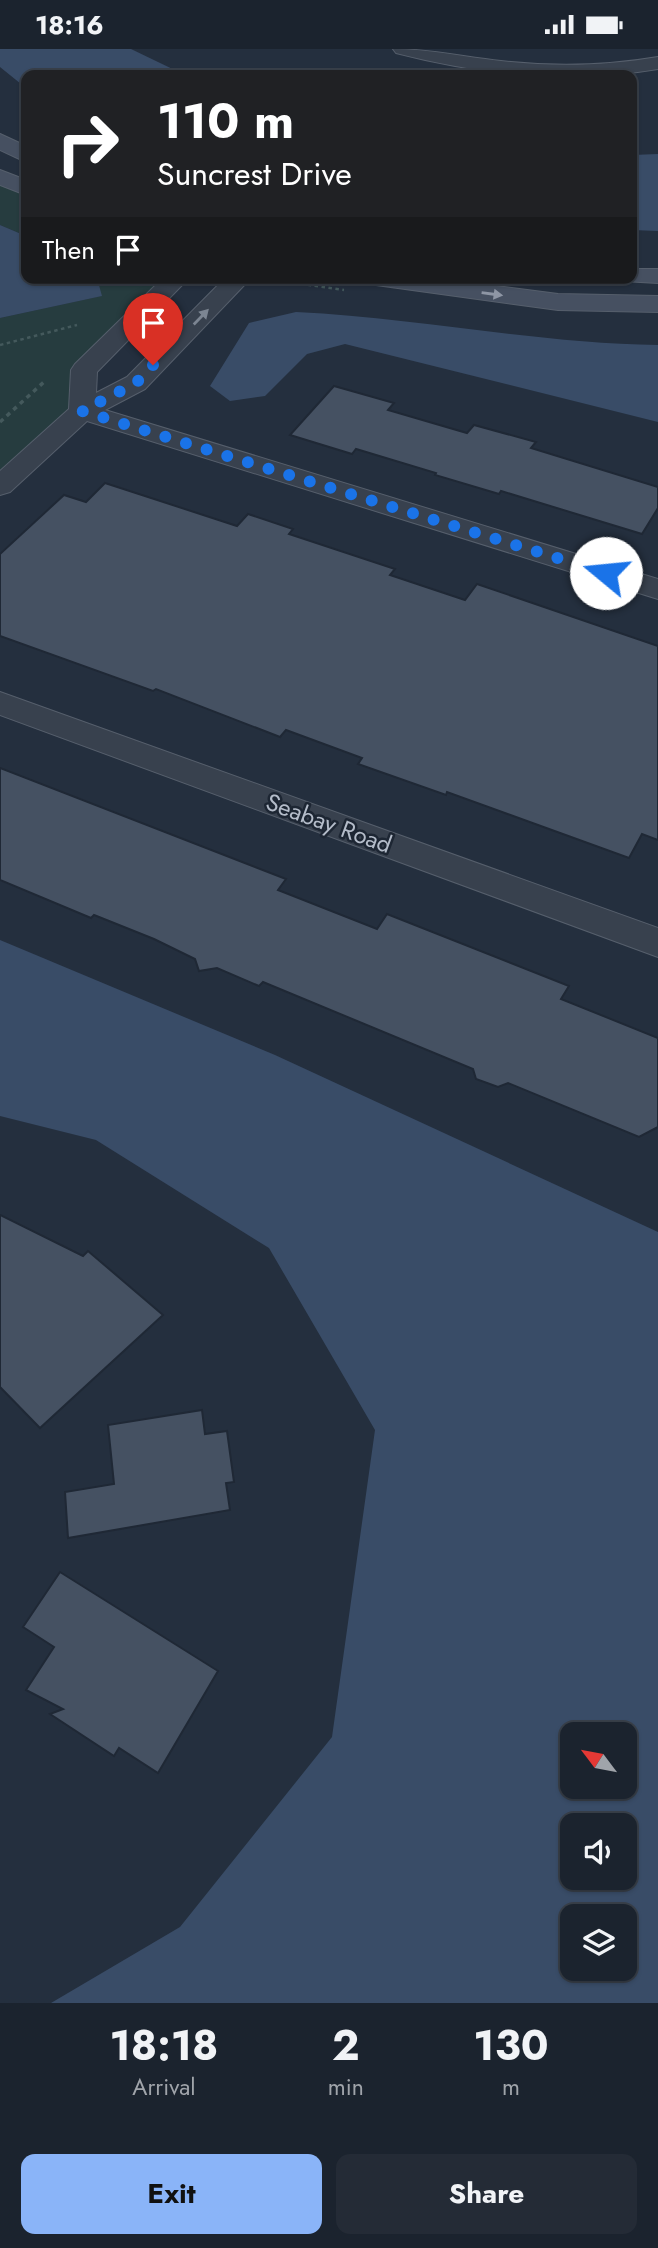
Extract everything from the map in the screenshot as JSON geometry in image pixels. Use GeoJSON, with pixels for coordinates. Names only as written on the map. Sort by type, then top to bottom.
{"type":"FeatureCollection","features":[{"type":"Feature","properties":{"kind":"street"},"geometry":{"type":"LineString","coordinates":[[403,49],[504,67],[541,70]]}},
{"type":"Feature","properties":{"kind":"street"},"geometry":{"type":"LineString","coordinates":[[626,70],[658,63]]}},
{"type":"Feature","properties":{"kind":"street"},"geometry":{"type":"LineString","coordinates":[[0,141],[21,152]]}},
{"type":"Feature","properties":{"kind":"street"},"geometry":{"type":"LineString","coordinates":[[0,177],[21,186]]}},
{"type":"Feature","properties":{"kind":"street"},"geometry":{"type":"LineString","coordinates":[[637,276],[658,276]]}},
{"type":"Feature","properties":{"kind":"street"},"geometry":{"type":"LineString","coordinates":[[82,411],[84,370],[171,284]]}},
{"type":"Feature","properties":{"kind":"street"},"geometry":{"type":"LineString","coordinates":[[0,486],[82,411],[136,383],[233,284]]}},
{"type":"Feature","properties":{"kind":"street"},"geometry":{"type":"LineString","coordinates":[[422,284],[558,302],[658,304]]}},
{"type":"Feature","properties":{"kind":"street"},"geometry":{"type":"LineString","coordinates":[[82,411],[658,589]]}},
{"type":"Feature","properties":{"kind":"street","name":"Seabay Road"},"geometry":{"type":"LineString","coordinates":[[0,703],[658,943]]}},
{"type":"Feature","properties":{"kind":"path"},"geometry":{"type":"LineString","coordinates":[[0,345],[83,323]]}},
{"type":"Feature","properties":{"kind":"green space"},"geometry":{"type":"Polygon","coordinates":[[[0,177],[21,186],[21,234],[0,225],[0,177]]]}},
{"type":"Feature","properties":{"kind":"green space"},"geometry":{"type":"Polygon","coordinates":[[[98,284],[171,284],[84,370],[82,411],[0,486],[0,318],[101,296],[98,284]]]}},
{"type":"Feature","properties":{"kind":"water"},"geometry":{"type":"Polygon","coordinates":[[[0,49],[131,49],[175,70],[21,70],[21,84],[0,67],[0,49]]]}},
{"type":"Feature","properties":{"kind":"water"},"geometry":{"type":"Polygon","coordinates":[[[658,154],[658,231],[637,230],[637,155],[658,154]]]}},
{"type":"Feature","properties":{"kind":"water"},"geometry":{"type":"Polygon","coordinates":[[[0,225],[21,234],[21,284],[99,284],[102,296],[0,318],[0,225]]]}},
{"type":"Feature","properties":{"kind":"water"},"geometry":{"type":"Polygon","coordinates":[[[296,312],[387,319],[567,340],[658,345],[658,422],[345,344],[307,354],[265,396],[230,401],[210,386],[249,323],[296,312]]]}},
{"type":"Feature","properties":{"kind":"water"},"geometry":{"type":"Polygon","coordinates":[[[0,940],[275,1055],[658,1232],[658,2003],[51,2003],[180,1927],[332,1737],[375,1430],[269,1248],[96,1140],[0,1116],[0,940]]]}},
{"type":"Feature","properties":{"kind":"building"},"geometry":{"type":"Polygon","coordinates":[[[334,386],[394,403],[388,410],[467,433],[474,425],[536,442],[531,448],[658,487],[658,508],[642,534],[501,491],[499,494],[435,475],[436,473],[356,449],[352,454],[290,435],[334,386]]]}},
{"type":"Feature","properties":{"kind":"building"},"geometry":{"type":"Polygon","coordinates":[[[105,483],[237,526],[248,514],[293,529],[289,534],[395,569],[390,575],[465,600],[477,584],[658,646],[658,840],[642,834],[629,858],[447,792],[446,795],[358,764],[362,758],[286,730],[280,737],[156,689],[153,691],[0,636],[0,554],[64,495],[86,502],[105,483]]]}},
{"type":"Feature","properties":{"kind":"building"},"geometry":{"type":"Polygon","coordinates":[[[0,768],[286,879],[278,890],[377,929],[387,914],[569,986],[561,999],[658,1038],[658,1127],[639,1137],[508,1083],[498,1087],[476,1079],[473,1069],[263,982],[259,986],[217,968],[199,971],[195,959],[154,939],[94,915],[91,918],[0,880],[0,768]]]}},
{"type":"Feature","properties":{"kind":"building"},"geometry":{"type":"Polygon","coordinates":[[[0,1215],[83,1256],[88,1251],[163,1315],[40,1428],[0,1387],[0,1215]]]}},
{"type":"Feature","properties":{"kind":"building"},"geometry":{"type":"Polygon","coordinates":[[[202,1410],[205,1434],[227,1431],[234,1482],[226,1483],[230,1510],[68,1538],[65,1492],[114,1484],[108,1425],[202,1410]]]}},
{"type":"Feature","properties":{"kind":"building"},"geometry":{"type":"Polygon","coordinates":[[[60,1572],[218,1671],[158,1773],[119,1748],[114,1756],[50,1714],[63,1709],[26,1690],[54,1647],[23,1627],[60,1572]]]}},
{"type":"Feature","properties":{"kind":"route"},"geometry":{"type":"LineString","coordinates":[[153,365],[136,383],[82,411],[606,573]]}}]}
